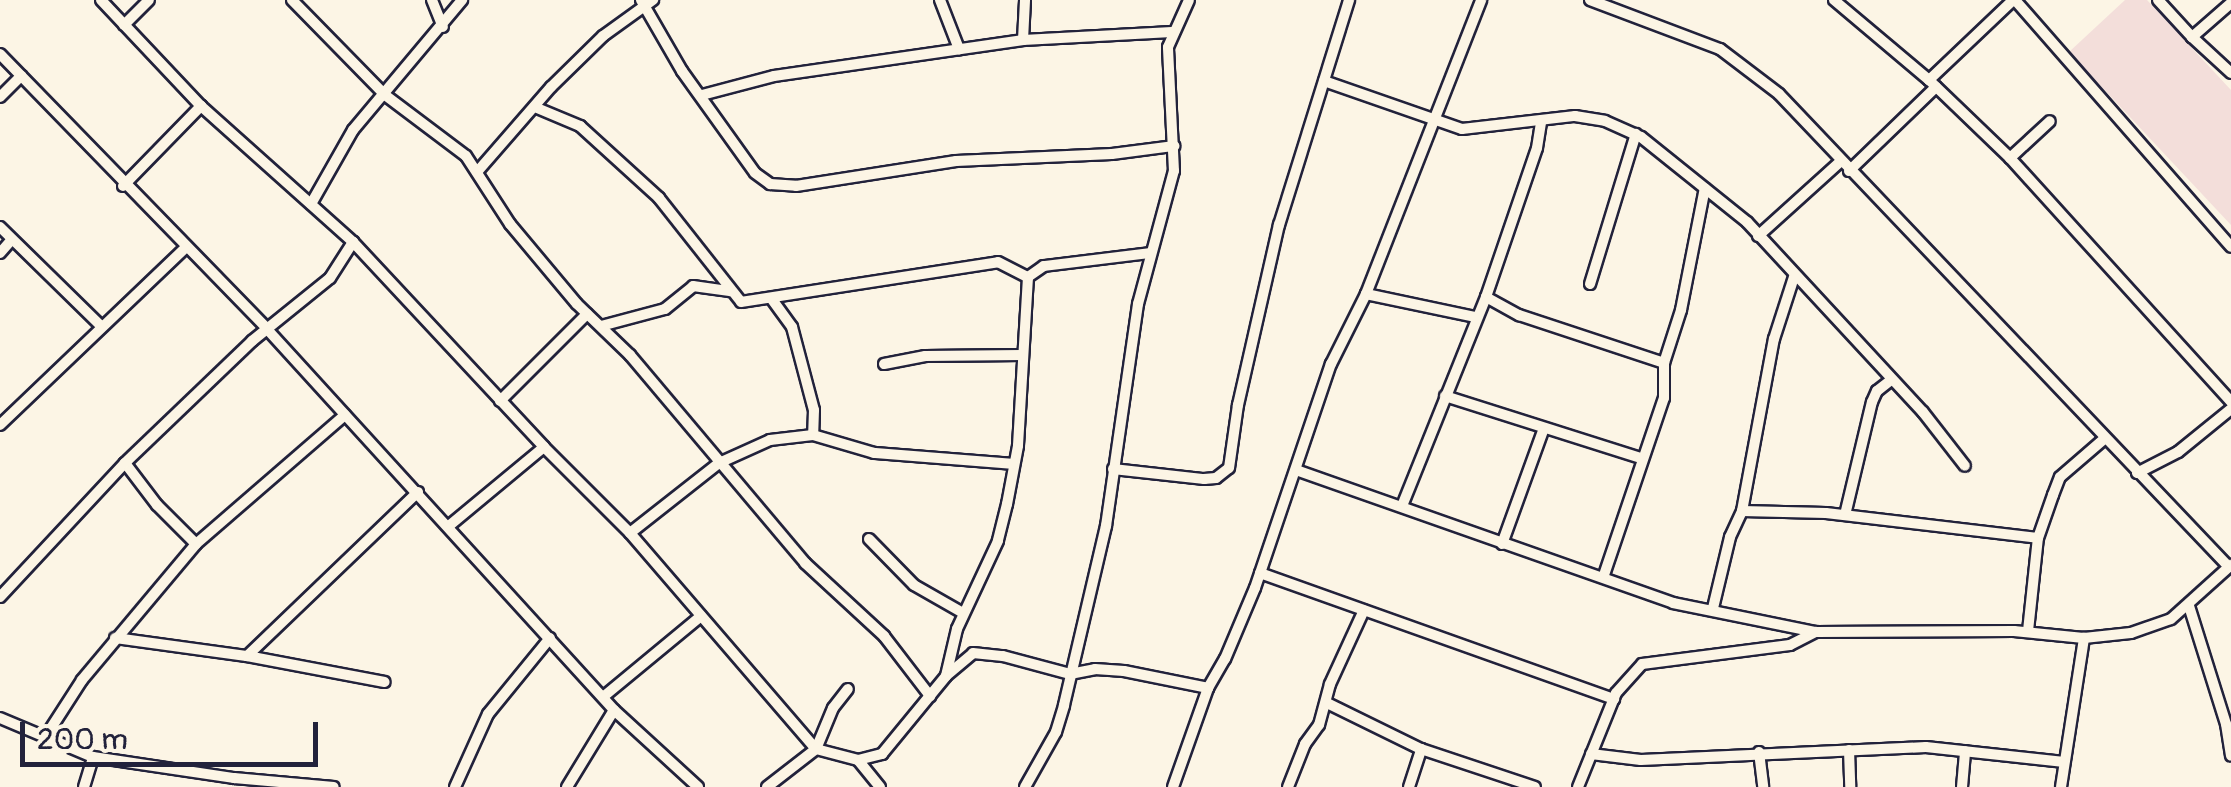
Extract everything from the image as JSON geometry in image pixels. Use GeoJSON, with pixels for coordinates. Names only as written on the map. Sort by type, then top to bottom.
{"type":"FeatureCollection","features":[{"type":"Feature","properties":{"kind":"street"},"geometry":{"type":"LineString","coordinates":[[102,0],[202,106],[353,242],[630,533],[816,750],[858,760],[872,759],[892,746],[946,676],[977,653],[1070,674],[1096,669],[1124,671],[1208,688]]}},
{"type":"Feature","properties":{"kind":"street"},"geometry":{"type":"LineString","coordinates":[[124,25],[149,0]]}},
{"type":"Feature","properties":{"kind":"street"},"geometry":{"type":"LineString","coordinates":[[292,0],[385,95],[460,150],[520,237],[602,326],[805,563],[870,620],[930,696]]}},
{"type":"Feature","properties":{"kind":"street"},"geometry":{"type":"LineString","coordinates":[[432,0],[443,26]]}},
{"type":"Feature","properties":{"kind":"street"},"geometry":{"type":"LineString","coordinates":[[311,204],[353,130],[462,0]]}},
{"type":"Feature","properties":{"kind":"street"},"geometry":{"type":"LineString","coordinates":[[940,0],[959,49]]}},
{"type":"Feature","properties":{"kind":"street"},"geometry":{"type":"LineString","coordinates":[[1022,40],[1025,0]]}},
{"type":"Feature","properties":{"kind":"street"},"geometry":{"type":"LineString","coordinates":[[1025,787],[1056,732],[1106,526],[1150,253],[1174,171],[1168,56],[1172,32],[1189,0]]}},
{"type":"Feature","properties":{"kind":"street"},"geometry":{"type":"LineString","coordinates":[[1113,469],[1204,479],[1216,478],[1229,468],[1238,405],[1279,225],[1349,0]]}},
{"type":"Feature","properties":{"kind":"street"},"geometry":{"type":"LineString","coordinates":[[1173,787],[1208,688],[1225,659],[1260,573],[1332,364],[1366,294],[1430,120],[1480,0]]}},
{"type":"Feature","properties":{"kind":"street"},"geometry":{"type":"LineString","coordinates":[[1296,470],[1673,603],[1713,608],[1816,632],[2028,632],[2084,638],[2154,628],[2189,606],[2230,566],[2104,439],[1779,94],[1745,64],[1696,39],[1590,0]]}},
{"type":"Feature","properties":{"kind":"street"},"geometry":{"type":"LineString","coordinates":[[1834,0],[2010,158],[2231,406],[2178,452],[2138,472]]}},
{"type":"Feature","properties":{"kind":"street"},"geometry":{"type":"LineString","coordinates":[[1758,236],[1844,166],[2014,0],[2231,247]]}},
{"type":"Feature","properties":{"kind":"street"},"geometry":{"type":"LineString","coordinates":[[2158,0],[2231,73]]}},
{"type":"Feature","properties":{"kind":"street"},"geometry":{"type":"LineString","coordinates":[[477,172],[537,108],[551,86],[646,2],[672,57],[755,173],[781,186],[956,161],[1112,154],[1174,146]]}},
{"type":"Feature","properties":{"kind":"street"},"geometry":{"type":"LineString","coordinates":[[2192,37],[2231,3]]}},
{"type":"Feature","properties":{"kind":"street"},"geometry":{"type":"LineString","coordinates":[[702,95],[774,76],[1022,40],[1172,32]]}},
{"type":"Feature","properties":{"kind":"street"},"geometry":{"type":"LineString","coordinates":[[0,54],[123,186],[266,328],[450,525],[614,710],[698,787]]}},
{"type":"Feature","properties":{"kind":"street"},"geometry":{"type":"LineString","coordinates":[[0,96],[21,76]]}},
{"type":"Feature","properties":{"kind":"street"},"geometry":{"type":"LineString","coordinates":[[1324,80],[1462,129],[1540,124],[1575,116],[1636,134],[1758,236],[1965,466]]}},
{"type":"Feature","properties":{"kind":"street"},"geometry":{"type":"LineString","coordinates":[[123,186],[202,106]]}},
{"type":"Feature","properties":{"kind":"street"},"geometry":{"type":"LineString","coordinates":[[537,108],[580,126],[659,198],[741,302],[998,262],[1028,277]]}},
{"type":"Feature","properties":{"kind":"street"},"geometry":{"type":"LineString","coordinates":[[2010,158],[2050,120]]}},
{"type":"Feature","properties":{"kind":"street"},"geometry":{"type":"LineString","coordinates":[[1402,506],[1486,297],[1537,148],[1540,124]]}},
{"type":"Feature","properties":{"kind":"street"},"geometry":{"type":"LineString","coordinates":[[1590,284],[1636,134]]}},
{"type":"Feature","properties":{"kind":"street"},"geometry":{"type":"LineString","coordinates":[[1604,576],[1664,398],[1664,363],[1680,310],[1704,188]]}},
{"type":"Feature","properties":{"kind":"street"},"geometry":{"type":"LineString","coordinates":[[0,227],[100,325]]}},
{"type":"Feature","properties":{"kind":"street"},"geometry":{"type":"LineString","coordinates":[[0,253],[12,239]]}},
{"type":"Feature","properties":{"kind":"street"},"geometry":{"type":"LineString","coordinates":[[0,595],[124,463],[266,328],[330,278],[353,242]]}},
{"type":"Feature","properties":{"kind":"street"},"geometry":{"type":"LineString","coordinates":[[0,425],[100,325],[185,248]]}},
{"type":"Feature","properties":{"kind":"street"},"geometry":{"type":"LineString","coordinates":[[1028,277],[1044,266],[1150,253]]}},
{"type":"Feature","properties":{"kind":"street"},"geometry":{"type":"LineString","coordinates":[[946,676],[963,613],[998,541],[1013,464],[1028,325],[1028,277]]}},
{"type":"Feature","properties":{"kind":"street"},"geometry":{"type":"LineString","coordinates":[[1713,608],[1730,537],[1742,512],[1774,339],[1794,277]]}},
{"type":"Feature","properties":{"kind":"street"},"geometry":{"type":"LineString","coordinates":[[602,326],[665,309],[693,286],[732,292]]}},
{"type":"Feature","properties":{"kind":"street"},"geometry":{"type":"LineString","coordinates":[[1366,294],[1475,317]]}},
{"type":"Feature","properties":{"kind":"street"},"geometry":{"type":"LineString","coordinates":[[1486,297],[1520,315],[1664,363]]}},
{"type":"Feature","properties":{"kind":"street"},"geometry":{"type":"LineString","coordinates":[[771,298],[792,328],[814,410],[813,435]]}},
{"type":"Feature","properties":{"kind":"street"},"geometry":{"type":"LineString","coordinates":[[500,400],[588,314]]}},
{"type":"Feature","properties":{"kind":"street"},"geometry":{"type":"LineString","coordinates":[[884,364],[925,356],[1022,354]]}},
{"type":"Feature","properties":{"kind":"street"},"geometry":{"type":"LineString","coordinates":[[1845,515],[1872,402],[1891,380]]}},
{"type":"Feature","properties":{"kind":"street"},"geometry":{"type":"LineString","coordinates":[[1445,396],[1641,458]]}},
{"type":"Feature","properties":{"kind":"street"},"geometry":{"type":"LineString","coordinates":[[44,739],[115,638],[196,544],[345,415]]}},
{"type":"Feature","properties":{"kind":"street"},"geometry":{"type":"LineString","coordinates":[[1502,544],[1544,428]]}},
{"type":"Feature","properties":{"kind":"street"},"geometry":{"type":"LineString","coordinates":[[630,533],[720,463],[770,440],[813,435],[874,453],[1013,464]]}},
{"type":"Feature","properties":{"kind":"street"},"geometry":{"type":"LineString","coordinates":[[2028,632],[2038,538],[2060,477],[2104,439]]}},
{"type":"Feature","properties":{"kind":"street"},"geometry":{"type":"LineString","coordinates":[[450,525],[544,447]]}},
{"type":"Feature","properties":{"kind":"street"},"geometry":{"type":"LineString","coordinates":[[124,463],[156,505],[196,544]]}},
{"type":"Feature","properties":{"kind":"street"},"geometry":{"type":"LineString","coordinates":[[247,656],[418,492]]}},
{"type":"Feature","properties":{"kind":"street"},"geometry":{"type":"LineString","coordinates":[[1742,512],[1845,515],[2038,538]]}},
{"type":"Feature","properties":{"kind":"street"},"geometry":{"type":"LineString","coordinates":[[869,540],[914,586],[963,613]]}},
{"type":"Feature","properties":{"kind":"street"},"geometry":{"type":"LineString","coordinates":[[1260,573],[1614,699]]}},
{"type":"Feature","properties":{"kind":"street"},"geometry":{"type":"LineString","coordinates":[[2189,606],[2226,724],[2231,756]]}},
{"type":"Feature","properties":{"kind":"street"},"geometry":{"type":"LineString","coordinates":[[1288,787],[1364,610]]}},
{"type":"Feature","properties":{"kind":"street"},"geometry":{"type":"LineString","coordinates":[[603,697],[701,616]]}},
{"type":"Feature","properties":{"kind":"street"},"geometry":{"type":"LineString","coordinates":[[1578,787],[1614,699],[1642,664],[1790,644],[1816,632]]}},
{"type":"Feature","properties":{"kind":"street"},"geometry":{"type":"LineString","coordinates":[[115,638],[247,656],[385,682]]}},
{"type":"Feature","properties":{"kind":"street"},"geometry":{"type":"LineString","coordinates":[[455,787],[488,714],[550,638]]}},
{"type":"Feature","properties":{"kind":"street"},"geometry":{"type":"LineString","coordinates":[[2062,787],[2084,638]]}},
{"type":"Feature","properties":{"kind":"street"},"geometry":{"type":"LineString","coordinates":[[767,787],[816,750],[833,708],[848,690]]}},
{"type":"Feature","properties":{"kind":"street"},"geometry":{"type":"LineString","coordinates":[[1327,703],[1421,749],[1529,786]]}},
{"type":"Feature","properties":{"kind":"street"},"geometry":{"type":"LineString","coordinates":[[567,787],[614,710]]}},
{"type":"Feature","properties":{"kind":"street"},"geometry":{"type":"LineString","coordinates":[[0,718],[93,757],[234,778],[334,787]]}},
{"type":"Feature","properties":{"kind":"street"},"geometry":{"type":"LineString","coordinates":[[1592,754],[1642,760],[1926,747],[2064,762]]}},
{"type":"Feature","properties":{"kind":"street"},"geometry":{"type":"LineString","coordinates":[[1409,787],[1421,749]]}},
{"type":"Feature","properties":{"kind":"street"},"geometry":{"type":"LineString","coordinates":[[1849,750],[1850,787]]}},
{"type":"Feature","properties":{"kind":"street"},"geometry":{"type":"LineString","coordinates":[[1962,787],[1966,751]]}},
{"type":"Feature","properties":{"kind":"street"},"geometry":{"type":"LineString","coordinates":[[1759,752],[1763,787]]}},
{"type":"Feature","properties":{"kind":"street"},"geometry":{"type":"LineString","coordinates":[[84,787],[93,757]]}},
{"type":"Feature","properties":{"kind":"street"},"geometry":{"type":"LineString","coordinates":[[858,760],[880,787]]}},
{"type":"Feature","properties":{"kind":"shaded area"},"geometry":{"type":"Polygon","coordinates":[[[2125,0],[2147,0],[2231,90],[2231,225],[2069,52],[2125,0]]]}}]}
